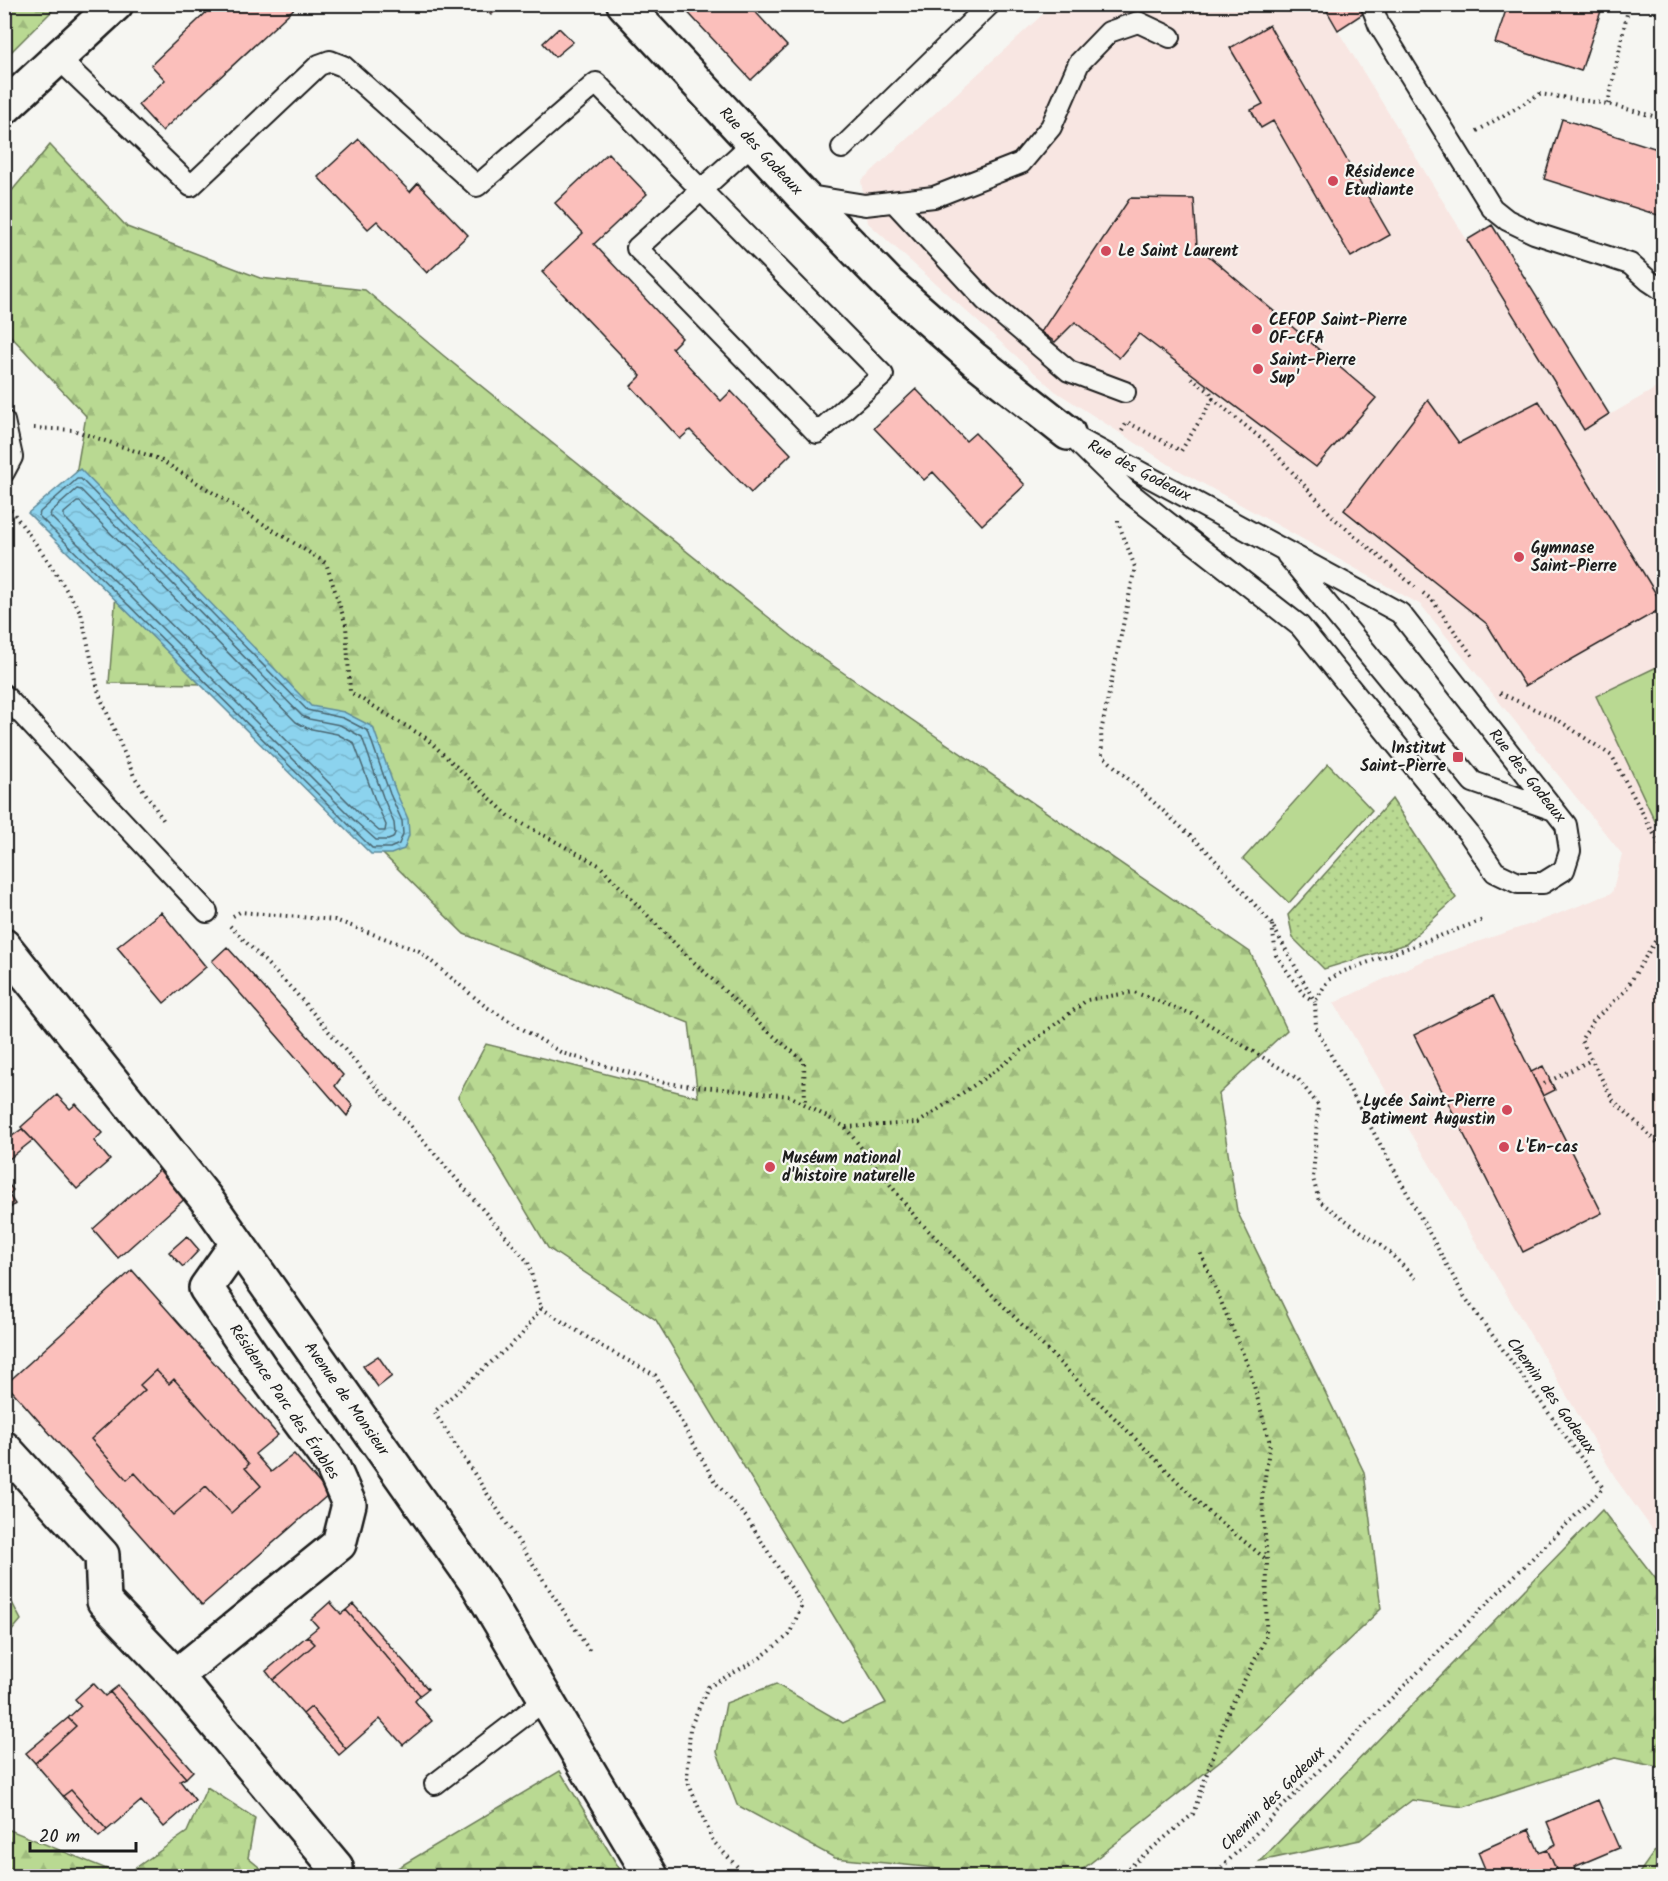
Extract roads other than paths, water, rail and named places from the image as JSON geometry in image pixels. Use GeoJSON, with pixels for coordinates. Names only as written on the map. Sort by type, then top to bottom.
{"type":"FeatureCollection","features":[{"type":"Feature","properties":{"kind":"street"},"geometry":{"type":"LineString","coordinates":[[4,108],[116,4]]}},
{"type":"Feature","properties":{"kind":"street","name":"Rue des Godeaux"},"geometry":{"type":"LineString","coordinates":[[624,4],[801,194],[889,284],[974,359],[1068,433]]}},
{"type":"Feature","properties":{"kind":"street","name":"Avenue de Monsieur"},"geometry":{"type":"LineString","coordinates":[[4,946],[206,1199],[478,1585],[651,1876]]}},
{"type":"Feature","properties":{"kind":"street","name":"Résidence Parc des Érables"},"geometry":{"type":"LineString","coordinates":[[176,1676],[339,1544],[350,1504],[332,1466],[261,1369],[206,1288],[237,1244]]}},
{"type":"Feature","properties":{"kind":"street"},"geometry":{"type":"LineString","coordinates":[[4,1448],[102,1555],[104,1600],[176,1676],[336,1868]]}},
{"type":"Feature","properties":{"kind":"lane"},"geometry":{"type":"LineString","coordinates":[[842,148],[990,4]]}},
{"type":"Feature","properties":{"kind":"lane"},"geometry":{"type":"LineString","coordinates":[[1371,4],[1378,25],[1492,208],[1507,220],[1534,233],[1630,264],[1664,291]]}},
{"type":"Feature","properties":{"kind":"lane"},"geometry":{"type":"LineString","coordinates":[[801,194],[865,205],[934,198],[1022,163],[1051,127],[1079,63],[1109,32],[1138,22],[1170,37]]}},
{"type":"Feature","properties":{"kind":"lane"},"geometry":{"type":"LineString","coordinates":[[58,58],[191,186],[319,65],[330,61],[343,66],[477,186],[596,83],[701,189],[883,375],[817,433],[637,248],[701,189],[753,143]]}},
{"type":"Feature","properties":{"kind":"lane"},"geometry":{"type":"LineString","coordinates":[[894,202],[985,300],[1069,371],[1125,392]]}},
{"type":"Feature","properties":{"kind":"lane"},"geometry":{"type":"LineString","coordinates":[[4,472],[12,457],[5,424]]}},
{"type":"Feature","properties":{"kind":"lane","name":"Rue des Godeaux"},"geometry":{"type":"LineString","coordinates":[[1068,433],[1400,613],[1566,825],[1570,851],[1564,870],[1543,883],[1518,883],[1496,872],[1469,834],[1300,626],[1126,490],[1068,433]]}},
{"type":"Feature","properties":{"kind":"lane"},"geometry":{"type":"LineString","coordinates":[[1282,548],[1473,782],[1554,810]]}},
{"type":"Feature","properties":{"kind":"lane"},"geometry":{"type":"LineString","coordinates":[[4,695],[207,912]]}},
{"type":"Feature","properties":{"kind":"lane"},"geometry":{"type":"LineString","coordinates":[[435,1784],[546,1699]]}},
{"type":"Feature","properties":{"kind":"water"},"geometry":{"type":"Polygon","coordinates":[[[80,469],[311,706],[344,712],[373,727],[408,819],[409,835],[404,849],[391,854],[371,854],[28,513],[80,469]]]}},
{"type":"Feature","properties":{"kind":"place","name":"Résidence Etudiante"},"geometry":{"type":"Point","coordinates":[1333,181]}},
{"type":"Feature","properties":{"kind":"place","name":"Le Saint Laurent"},"geometry":{"type":"Point","coordinates":[1106,251]}},
{"type":"Feature","properties":{"kind":"place","name":"CEFOP Saint-Pierre OF-CFA"},"geometry":{"type":"Point","coordinates":[1257,329]}},
{"type":"Feature","properties":{"kind":"place","name":"Saint-Pierre Sup'"},"geometry":{"type":"Point","coordinates":[1258,369]}},
{"type":"Feature","properties":{"kind":"place","name":"Gymnase Saint-Pierre"},"geometry":{"type":"Point","coordinates":[1519,557]}},
{"type":"Feature","properties":{"kind":"place","name":"Institut Saint-Pierre"},"geometry":{"type":"Point","coordinates":[1458,757]}},
{"type":"Feature","properties":{"kind":"place","name":"Lycée Saint-Pierre Batiment Augustin"},"geometry":{"type":"Point","coordinates":[1507,1110]}},
{"type":"Feature","properties":{"kind":"place","name":"L'En-cas"},"geometry":{"type":"Point","coordinates":[1504,1147]}},
{"type":"Feature","properties":{"kind":"place","name":"Muséum national d'histoire naturelle"},"geometry":{"type":"Point","coordinates":[770,1167]}}]}
